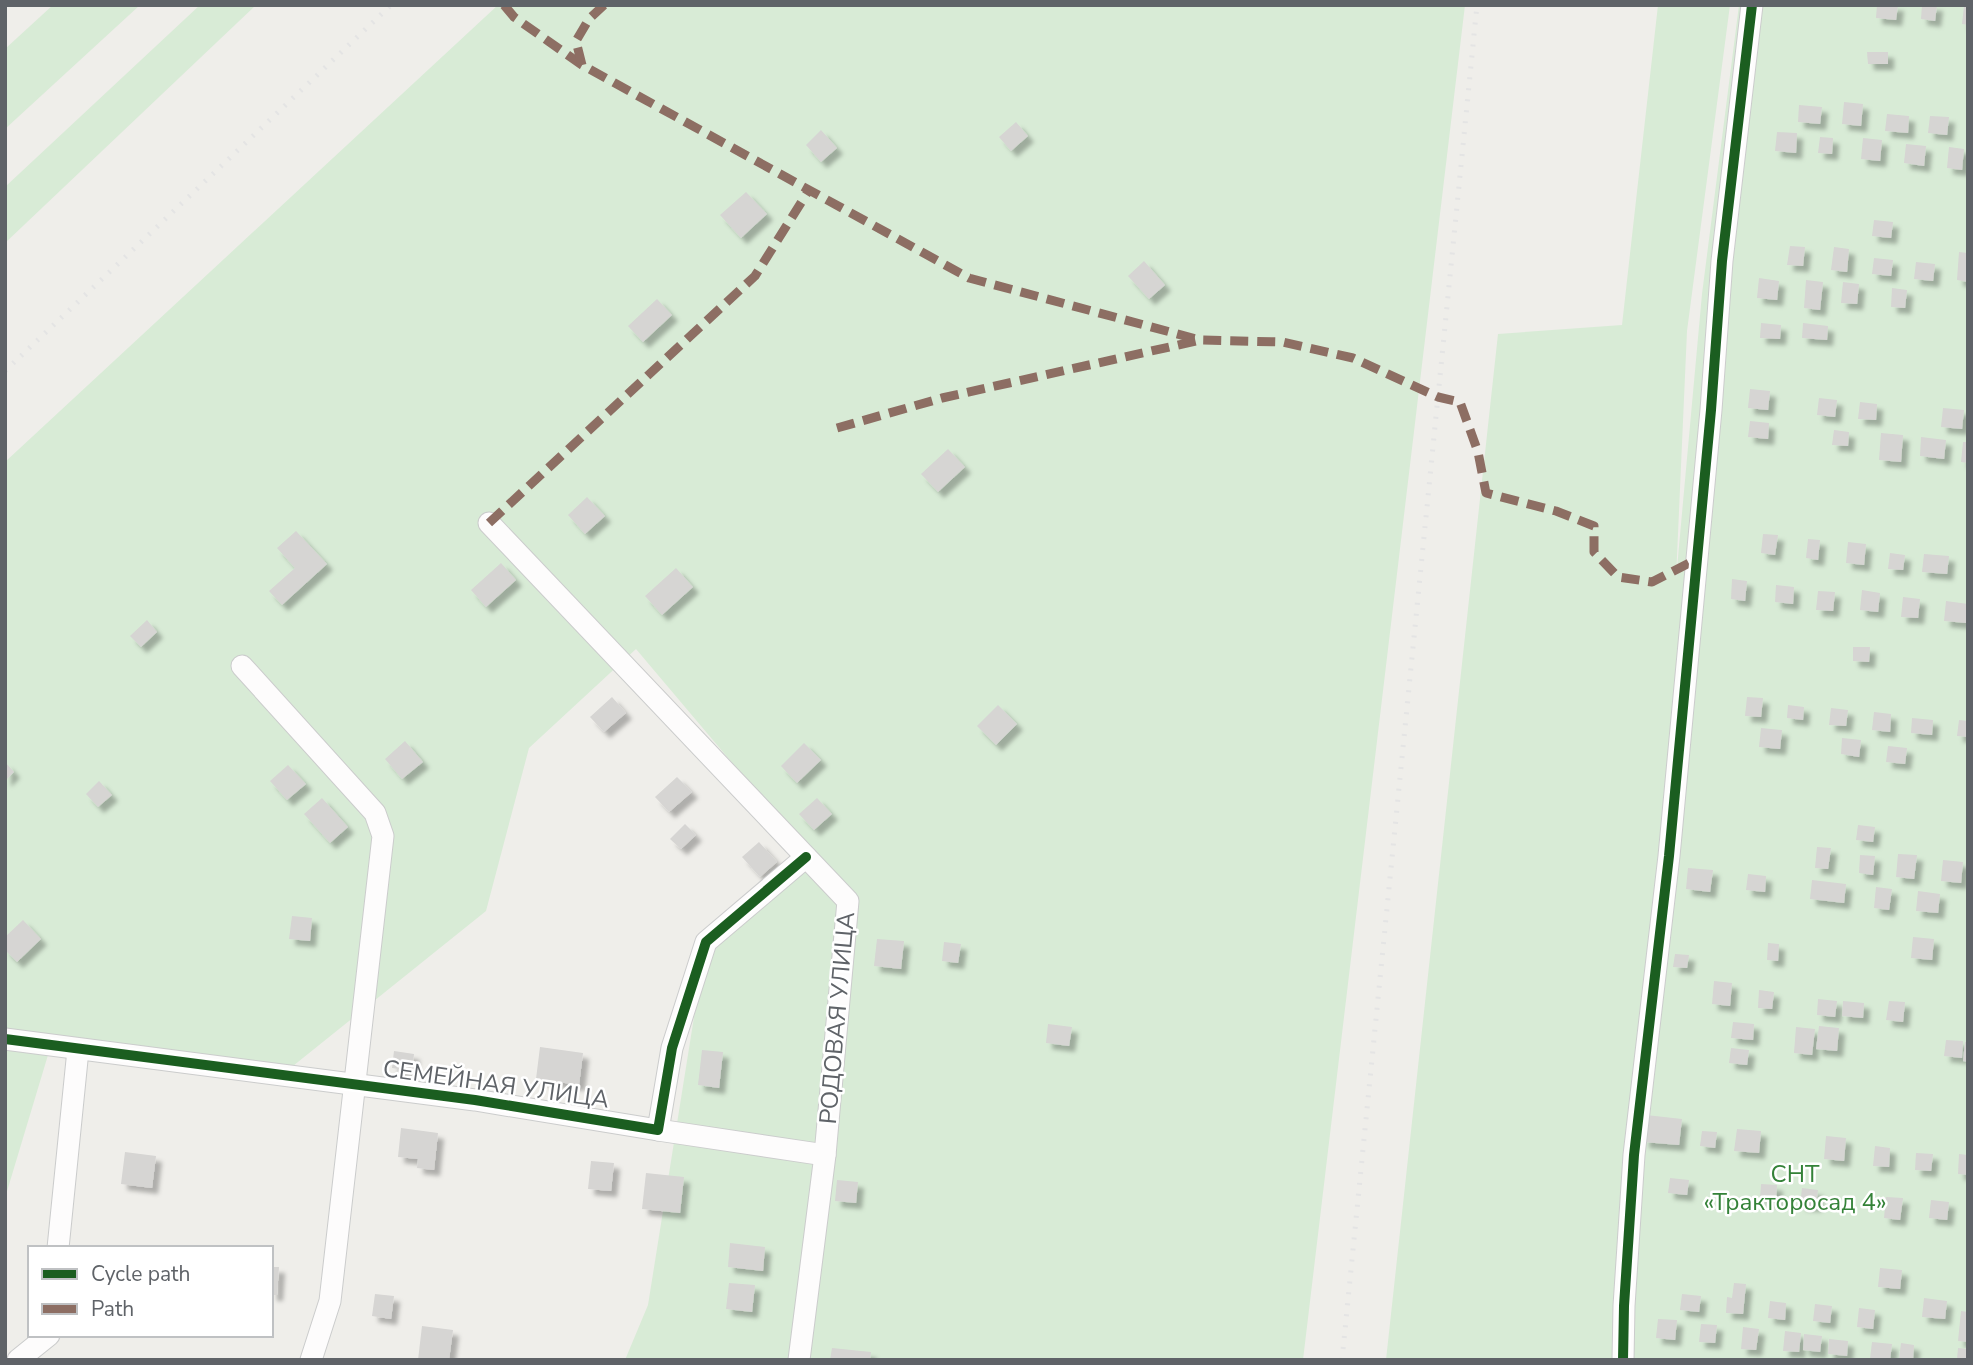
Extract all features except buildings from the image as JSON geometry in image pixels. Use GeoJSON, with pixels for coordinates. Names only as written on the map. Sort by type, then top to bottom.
{"type":"FeatureCollection","features":[{"type":"Feature","properties":{"kind":"street"},"geometry":{"type":"LineString","coordinates":[[1623,1360],[1634,1155],[1669,856],[1711,410],[1722,261],[1752,5]]}},
{"type":"Feature","properties":{"kind":"street","name":"РОДОВАЯ УЛИЦА"},"geometry":{"type":"LineString","coordinates":[[489,523],[848,901],[825,1155],[799,1360]]}},
{"type":"Feature","properties":{"kind":"street"},"geometry":{"type":"LineString","coordinates":[[242,666],[375,813],[383,836],[330,1301],[311,1360]]}},
{"type":"Feature","properties":{"kind":"street"},"geometry":{"type":"LineString","coordinates":[[658,1130],[672,1048],[706,942],[806,857]]}},
{"type":"Feature","properties":{"kind":"street","name":"СЕМЕЙНАЯ УЛИЦА"},"geometry":{"type":"LineString","coordinates":[[5,1039],[475,1100],[825,1155]]}},
{"type":"Feature","properties":{"kind":"street"},"geometry":{"type":"LineString","coordinates":[[58,1246],[78,1050]]}},
{"type":"Feature","properties":{"kind":"street"},"geometry":{"type":"LineString","coordinates":[[18,1360],[47,1337]]}},
{"type":"Feature","properties":{"kind":"green space"},"geometry":{"type":"Polygon","coordinates":[[[53,5],[140,5],[5,129],[5,49],[53,5]]]}},
{"type":"Feature","properties":{"kind":"green space"},"geometry":{"type":"Polygon","coordinates":[[[200,5],[256,5],[5,243],[5,187],[200,5]]]}},
{"type":"Feature","properties":{"kind":"green space"},"geometry":{"type":"Polygon","coordinates":[[[498,5],[1465,5],[1303,1360],[625,1360],[648,1305],[706,942],[810,855],[636,649],[529,748],[486,911],[288,1070],[54,1035],[5,1198],[5,462],[498,5]]]}},
{"type":"Feature","properties":{"kind":"green space","name":"СНТ «Тракторосад 4»"},"geometry":{"type":"Polygon","coordinates":[[[1658,5],[1730,5],[1687,331],[1676,579],[1702,294],[1739,5],[1968,5],[1968,1360],[1386,1360],[1498,334],[1622,325],[1658,5]]]}},
{"type":"Feature","properties":{"kind":"railway"},"geometry":{"type":"LineString","coordinates":[[5,371],[391,5]]}},
{"type":"Feature","properties":{"kind":"railway"},"geometry":{"type":"LineString","coordinates":[[1342,1360],[1477,5]]}},
{"type":"Feature","properties":{"kind":"marked path"},"geometry":{"type":"LineString","coordinates":[[504,5],[514,17],[582,65],[969,278],[1200,340],[1283,342],[1353,358],[1438,397],[1460,402],[1478,452],[1486,493],[1556,511],[1594,526],[1594,552],[1618,577],[1652,582],[1695,560]]}},
{"type":"Feature","properties":{"kind":"marked path"},"geometry":{"type":"LineString","coordinates":[[582,65],[576,41],[589,19],[604,5]]}},
{"type":"Feature","properties":{"kind":"marked path"},"geometry":{"type":"LineString","coordinates":[[489,523],[755,276],[809,190]]}},
{"type":"Feature","properties":{"kind":"marked path"},"geometry":{"type":"LineString","coordinates":[[837,428],[942,398],[1196,341]]}},
{"type":"Feature","properties":{"kind":"cycle path"},"geometry":{"type":"LineString","coordinates":[[1623,1360],[1634,1155],[1669,856],[1711,410],[1722,261],[1752,5]]}},
{"type":"Feature","properties":{"kind":"cycle path"},"geometry":{"type":"LineString","coordinates":[[5,1039],[475,1100],[658,1130],[672,1048],[706,942],[806,857]]}}]}
